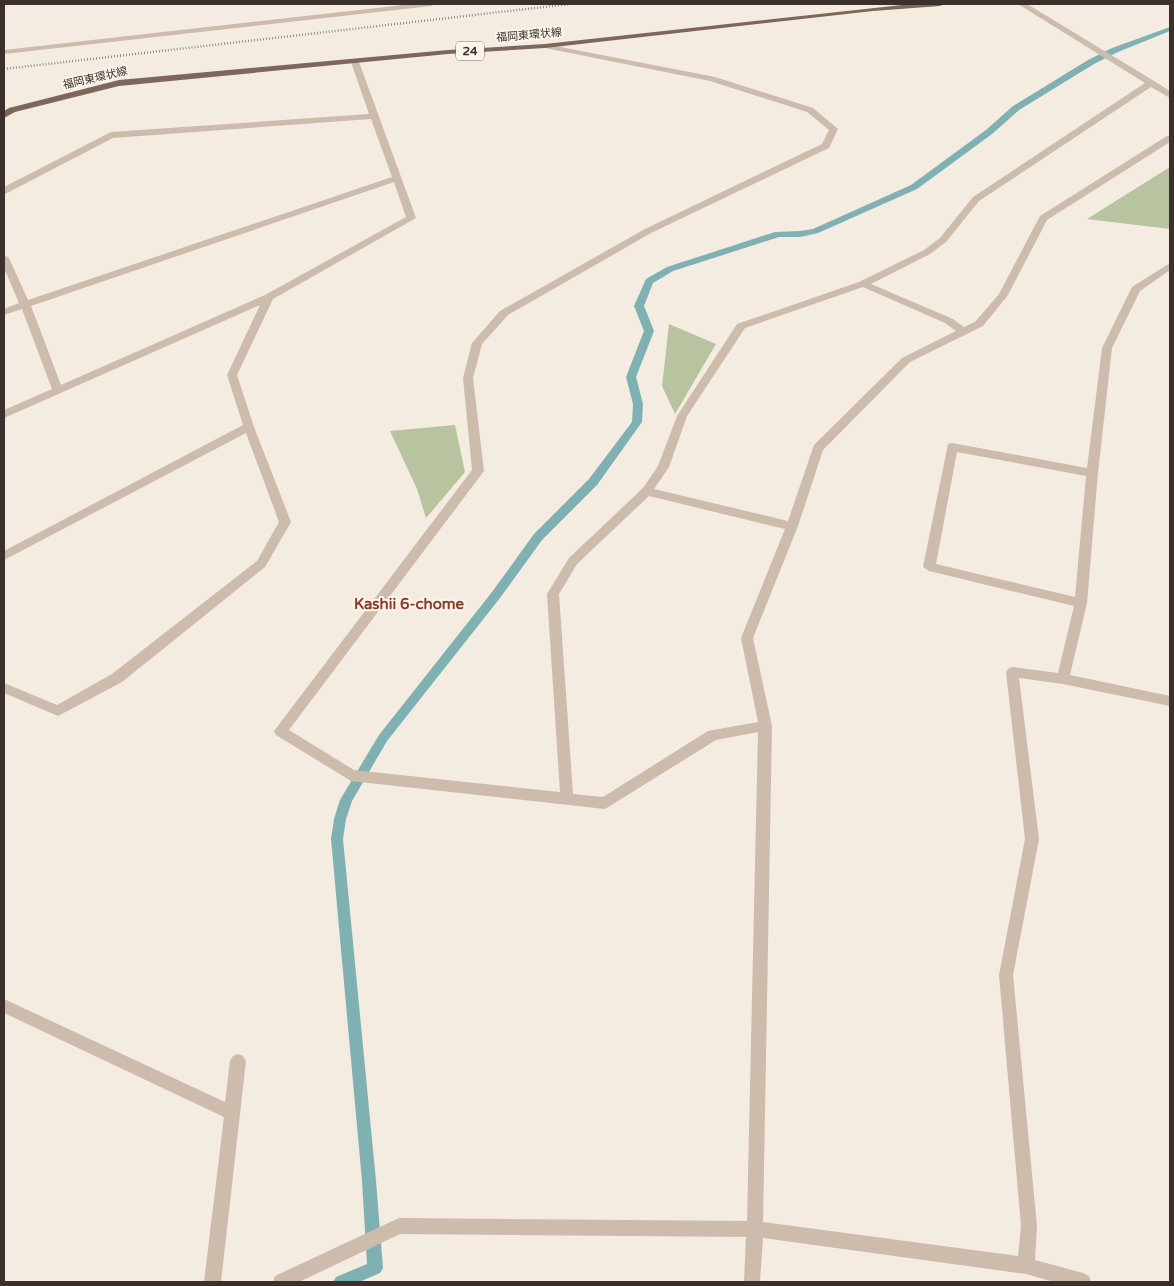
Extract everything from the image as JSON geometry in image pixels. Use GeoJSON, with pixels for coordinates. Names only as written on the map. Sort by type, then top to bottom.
{"type":"FeatureCollection","features":[{"type":"Feature","properties":{"kind":"main road","name":"福岡東環状線"},"geometry":{"type":"LineString","coordinates":[[4,115],[12,110],[119,83],[448,52],[545,46],[873,9],[940,4]]}},
{"type":"Feature","properties":{"kind":"street"},"geometry":{"type":"LineString","coordinates":[[4,52],[431,4]]}},
{"type":"Feature","properties":{"kind":"street"},"geometry":{"type":"LineString","coordinates":[[1022,4],[1170,95]]}},
{"type":"Feature","properties":{"kind":"street"},"geometry":{"type":"LineString","coordinates":[[545,46],[712,79],[810,110],[834,129],[826,146],[648,231],[504,313],[477,343],[468,378],[478,471],[281,731],[351,775],[605,803],[713,735],[765,726]]}},
{"type":"Feature","properties":{"kind":"street"},"geometry":{"type":"LineString","coordinates":[[4,414],[269,297],[411,218],[398,178],[372,116],[355,62]]}},
{"type":"Feature","properties":{"kind":"street"},"geometry":{"type":"LineString","coordinates":[[567,800],[553,594],[574,561],[647,491],[663,467],[682,416],[741,326],[863,284],[927,252],[943,240],[976,199],[1151,83]]}},
{"type":"Feature","properties":{"kind":"street"},"geometry":{"type":"LineString","coordinates":[[4,191],[111,135],[372,116]]}},
{"type":"Feature","properties":{"kind":"street"},"geometry":{"type":"LineString","coordinates":[[752,1282],[755,1229],[765,726],[747,638],[792,526],[818,448],[906,360],[979,324],[1003,295],[1043,218],[1170,138]]}},
{"type":"Feature","properties":{"kind":"street"},"geometry":{"type":"LineString","coordinates":[[4,312],[398,178]]}},
{"type":"Feature","properties":{"kind":"street"},"geometry":{"type":"LineString","coordinates":[[4,258],[25,305],[58,390]]}},
{"type":"Feature","properties":{"kind":"street"},"geometry":{"type":"LineString","coordinates":[[1063,679],[1081,603],[1092,473],[1106,348],[1136,289],[1170,266]]}},
{"type":"Feature","properties":{"kind":"street"},"geometry":{"type":"LineString","coordinates":[[863,284],[949,321],[963,332]]}},
{"type":"Feature","properties":{"kind":"street"},"geometry":{"type":"LineString","coordinates":[[4,688],[58,711],[117,678],[261,564],[285,522],[249,427],[232,374],[269,297]]}},
{"type":"Feature","properties":{"kind":"street"},"geometry":{"type":"LineString","coordinates":[[4,556],[249,427]]}},
{"type":"Feature","properties":{"kind":"street"},"geometry":{"type":"LineString","coordinates":[[1081,603],[929,567],[952,448],[1092,473]]}},
{"type":"Feature","properties":{"kind":"street"},"geometry":{"type":"LineString","coordinates":[[647,491],[792,526]]}},
{"type":"Feature","properties":{"kind":"street"},"geometry":{"type":"LineString","coordinates":[[1026,1266],[1028,1226],[1006,975],[1032,839],[1012,672],[1063,679],[1170,701]]}},
{"type":"Feature","properties":{"kind":"street"},"geometry":{"type":"LineString","coordinates":[[4,1006],[232,1113]]}},
{"type":"Feature","properties":{"kind":"street"},"geometry":{"type":"LineString","coordinates":[[213,1282],[238,1061]]}},
{"type":"Feature","properties":{"kind":"street"},"geometry":{"type":"LineString","coordinates":[[281,1282],[399,1226],[755,1229],[1026,1266],[1083,1282]]}},
{"type":"Feature","properties":{"kind":"green space"},"geometry":{"type":"Polygon","coordinates":[[[1170,167],[1170,229],[1087,219],[1170,167]]]}},
{"type":"Feature","properties":{"kind":"green space"},"geometry":{"type":"Polygon","coordinates":[[[669,324],[716,344],[675,414],[662,386],[669,324]]]}},
{"type":"Feature","properties":{"kind":"green space"},"geometry":{"type":"Polygon","coordinates":[[[455,425],[465,472],[426,518],[417,489],[390,431],[455,425]]]}},
{"type":"Feature","properties":{"kind":"waterway"},"geometry":{"type":"LineString","coordinates":[[341,1282],[375,1268],[369,1181],[337,839],[340,819],[346,800],[383,738],[496,595],[538,537],[593,482],[637,422],[638,404],[631,377],[649,331],[639,306],[649,281],[670,269],[778,234],[800,234],[815,231],[914,187],[989,132],[1016,108],[1091,62],[1115,50],[1170,29]]}},
{"type":"Feature","properties":{"kind":"railway"},"geometry":{"type":"LineString","coordinates":[[4,69],[570,4]]}},
{"type":"Feature","properties":{"kind":"district","name":"Kashii 6-chome"},"geometry":{"type":"Point","coordinates":[409,604]}}]}
